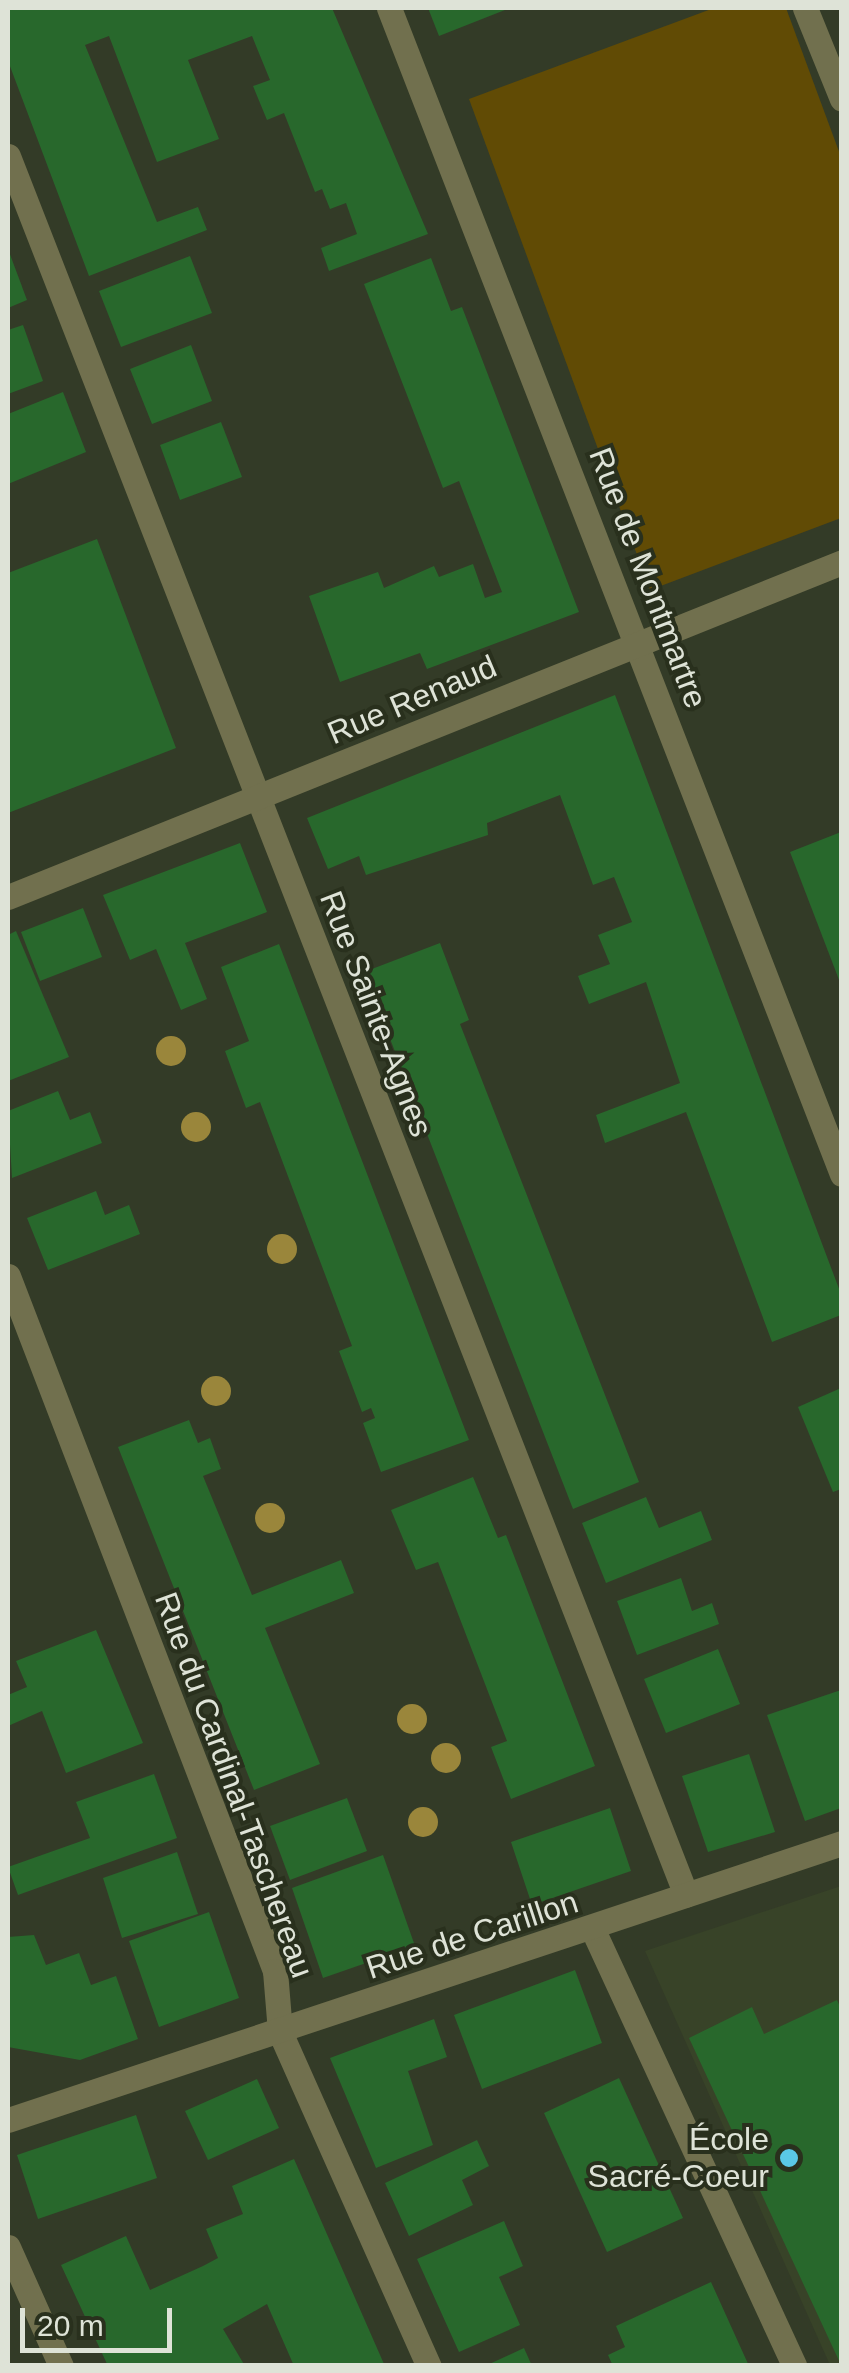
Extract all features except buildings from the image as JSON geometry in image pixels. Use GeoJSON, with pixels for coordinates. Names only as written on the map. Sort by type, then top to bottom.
{"type":"FeatureCollection","features":[{"type":"Feature","properties":{"kind":"street","name":"Rue de Montmartre"},"geometry":{"type":"LineString","coordinates":[[389,8],[638,639],[842,1174]]}},
{"type":"Feature","properties":{"kind":"street"},"geometry":{"type":"LineString","coordinates":[[805,8],[842,99]]}},
{"type":"Feature","properties":{"kind":"street","name":"Rue Sainte-Agnes"},"geometry":{"type":"LineString","coordinates":[[8,156],[686,1895]]}},
{"type":"Feature","properties":{"kind":"street","name":"Rue Renaud"},"geometry":{"type":"LineString","coordinates":[[8,897],[257,802],[638,639],[842,562]]}},
{"type":"Feature","properties":{"kind":"street","name":"Rue du Cardinal-Taschereau"},"geometry":{"type":"LineString","coordinates":[[8,1276],[275,1971],[280,2032],[429,2366]]}},
{"type":"Feature","properties":{"kind":"street","name":"Rue de Carillon"},"geometry":{"type":"LineString","coordinates":[[8,2120],[593,1930],[842,1843]]}},
{"type":"Feature","properties":{"kind":"street"},"geometry":{"type":"LineString","coordinates":[[593,1930],[794,2366]]}},
{"type":"Feature","properties":{"kind":"street"},"geometry":{"type":"LineString","coordinates":[[8,2246],[61,2366]]}},
{"type":"Feature","properties":{"kind":"shaded area"},"geometry":{"type":"Polygon","coordinates":[[[714,8],[786,8],[841,157],[841,518],[650,590],[469,99],[714,8]]]}},
{"type":"Feature","properties":{"kind":"shaded area","name":"École Sacré-Coeur"},"geometry":{"type":"Polygon","coordinates":[[[841,1886],[841,2365],[830,2365],[645,1951],[841,1886]]]}},
{"type":"Feature","properties":{"kind":"place","name":"École Sacré-Coeur"},"geometry":{"type":"Point","coordinates":[789,2158]}}]}
